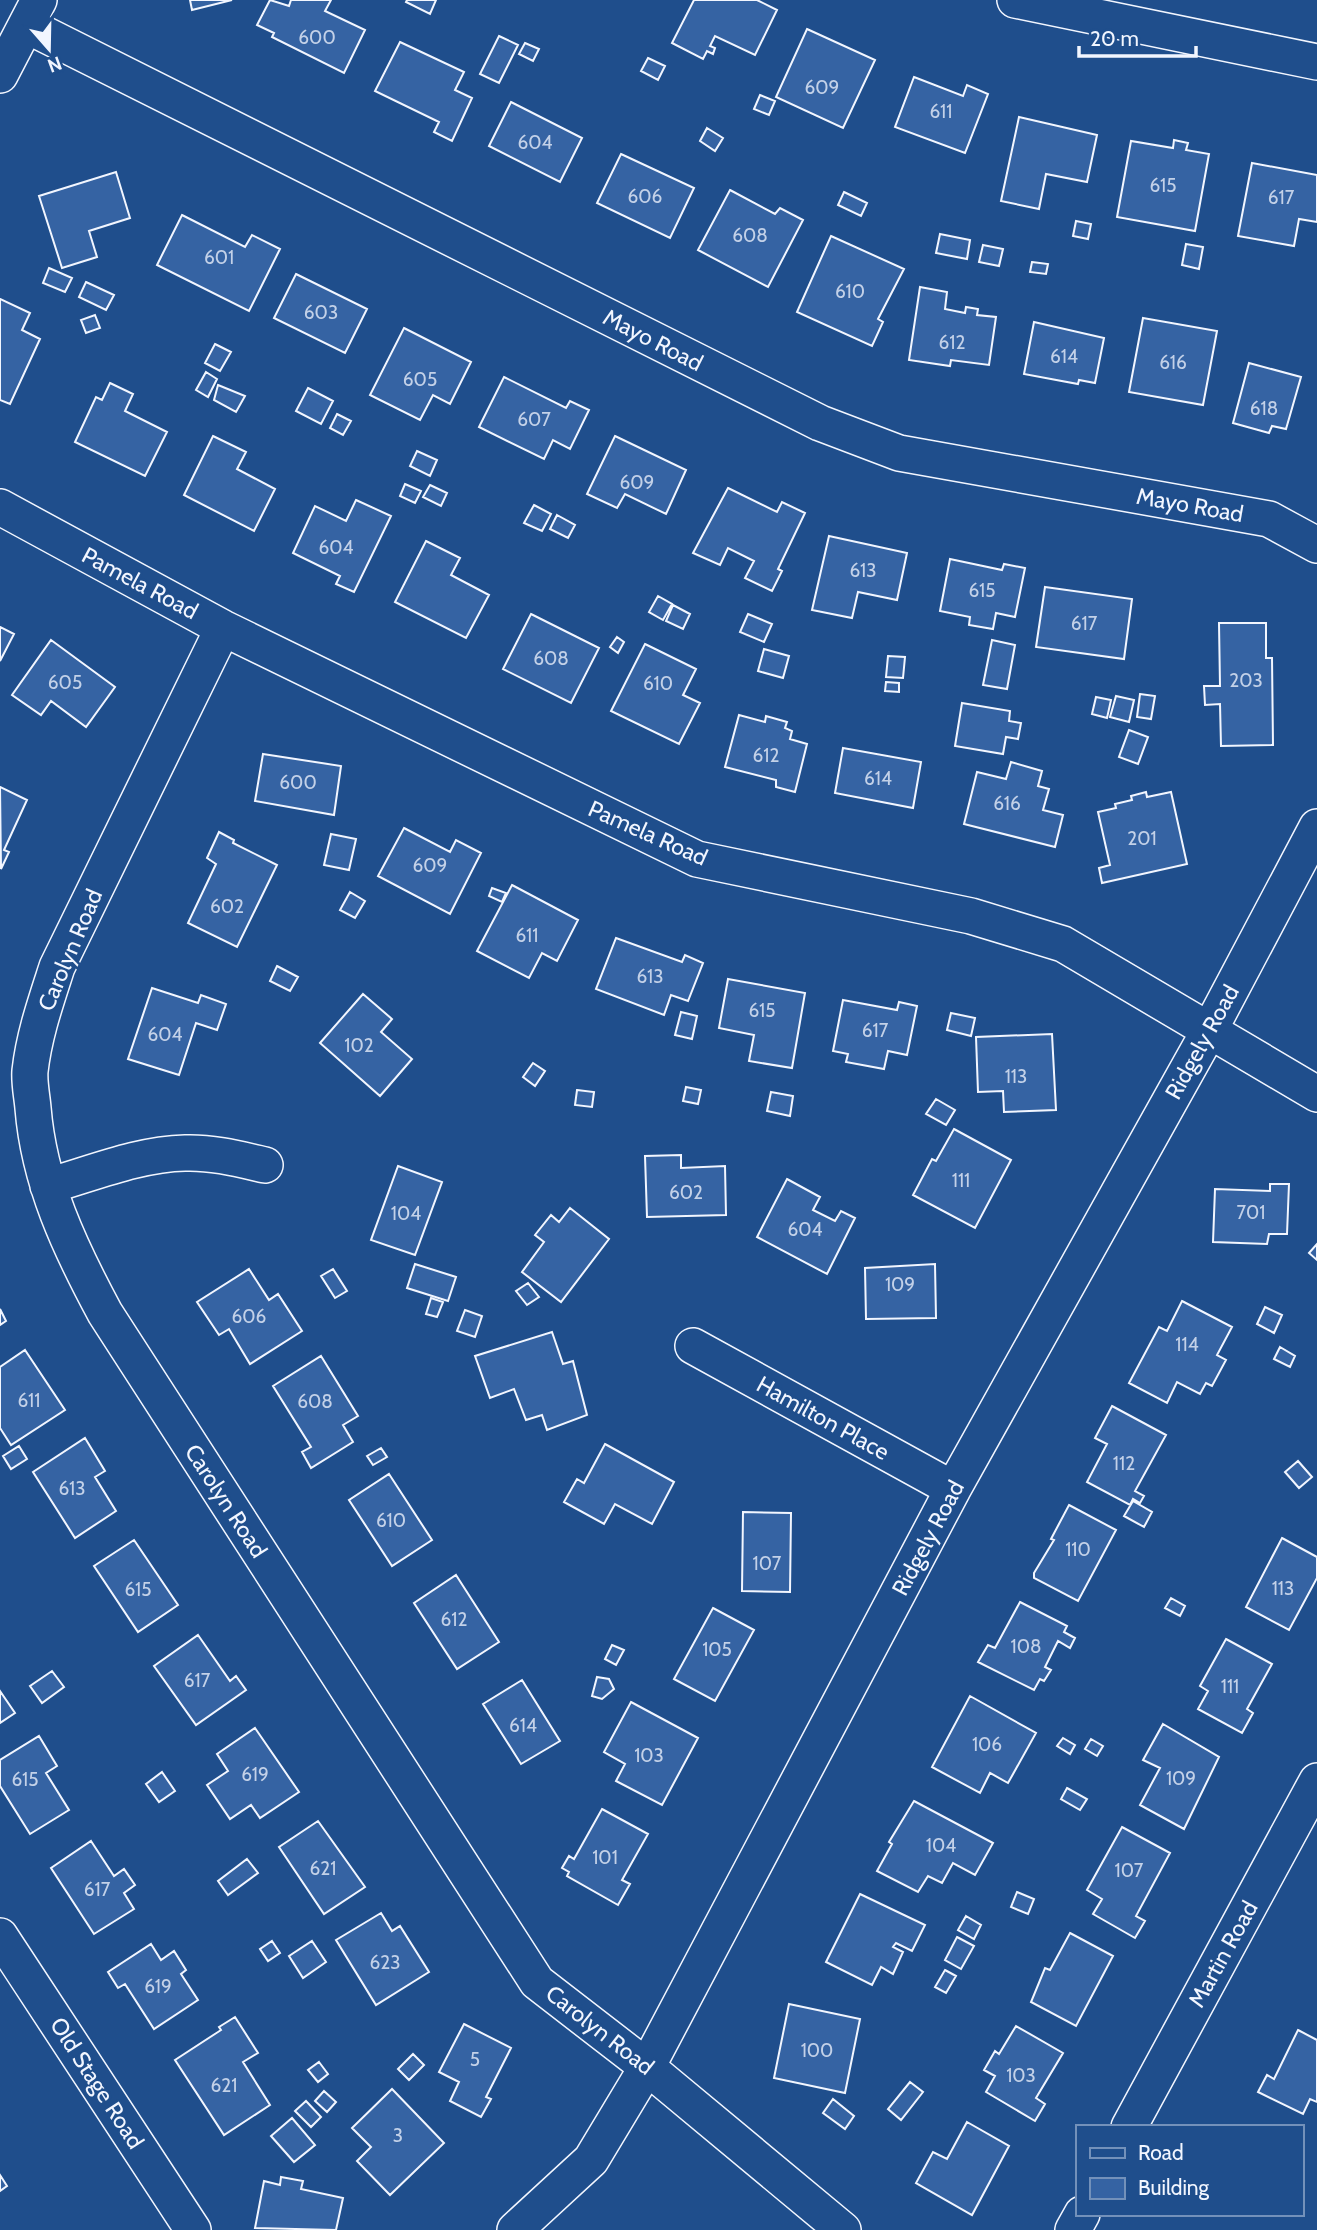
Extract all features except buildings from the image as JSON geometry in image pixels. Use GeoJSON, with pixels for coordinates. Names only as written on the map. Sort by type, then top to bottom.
{"type":"FeatureCollection","features":[{"type":"Feature","properties":{"kind":"street"},"geometry":{"type":"LineString","coordinates":[[1015,0],[1317,62]]}},
{"type":"Feature","properties":{"kind":"street"},"geometry":{"type":"LineString","coordinates":[[0,75],[32,13]]}},
{"type":"Feature","properties":{"kind":"street","name":"Mayo Road"},"geometry":{"type":"LineString","coordinates":[[32,13],[820,423],[899,453],[1269,519],[1317,545]]}},
{"type":"Feature","properties":{"kind":"street","name":"Pamela Road"},"geometry":{"type":"LineString","coordinates":[[0,507],[223,628],[697,859],[971,916],[1063,944],[1317,1094]]}},
{"type":"Feature","properties":{"kind":"street","name":"Carolyn Road"},"geometry":{"type":"LineString","coordinates":[[223,628],[57,967],[39,1023],[30,1073],[34,1128],[48,1186],[70,1248],[105,1313],[537,1982],[647,2067],[843,2230]]}},
{"type":"Feature","properties":{"kind":"street","name":"Ridgely Road"},"geometry":{"type":"LineString","coordinates":[[515,2230],[591,2160],[647,2067],[953,1489],[1209,1031],[1317,827]]}},
{"type":"Feature","properties":{"kind":"street"},"geometry":{"type":"LineString","coordinates":[[48,1186],[143,1159],[184,1153],[221,1155],[265,1165]]}},
{"type":"Feature","properties":{"kind":"street","name":"Hamilton Place"},"geometry":{"type":"LineString","coordinates":[[693,1346],[953,1489]]}},
{"type":"Feature","properties":{"kind":"street","name":"Martin Road"},"geometry":{"type":"LineString","coordinates":[[1130,2125],[1317,1781]]}},
{"type":"Feature","properties":{"kind":"street","name":"Old Stage Road"},"geometry":{"type":"LineString","coordinates":[[0,1936],[193,2230]]}}]}
